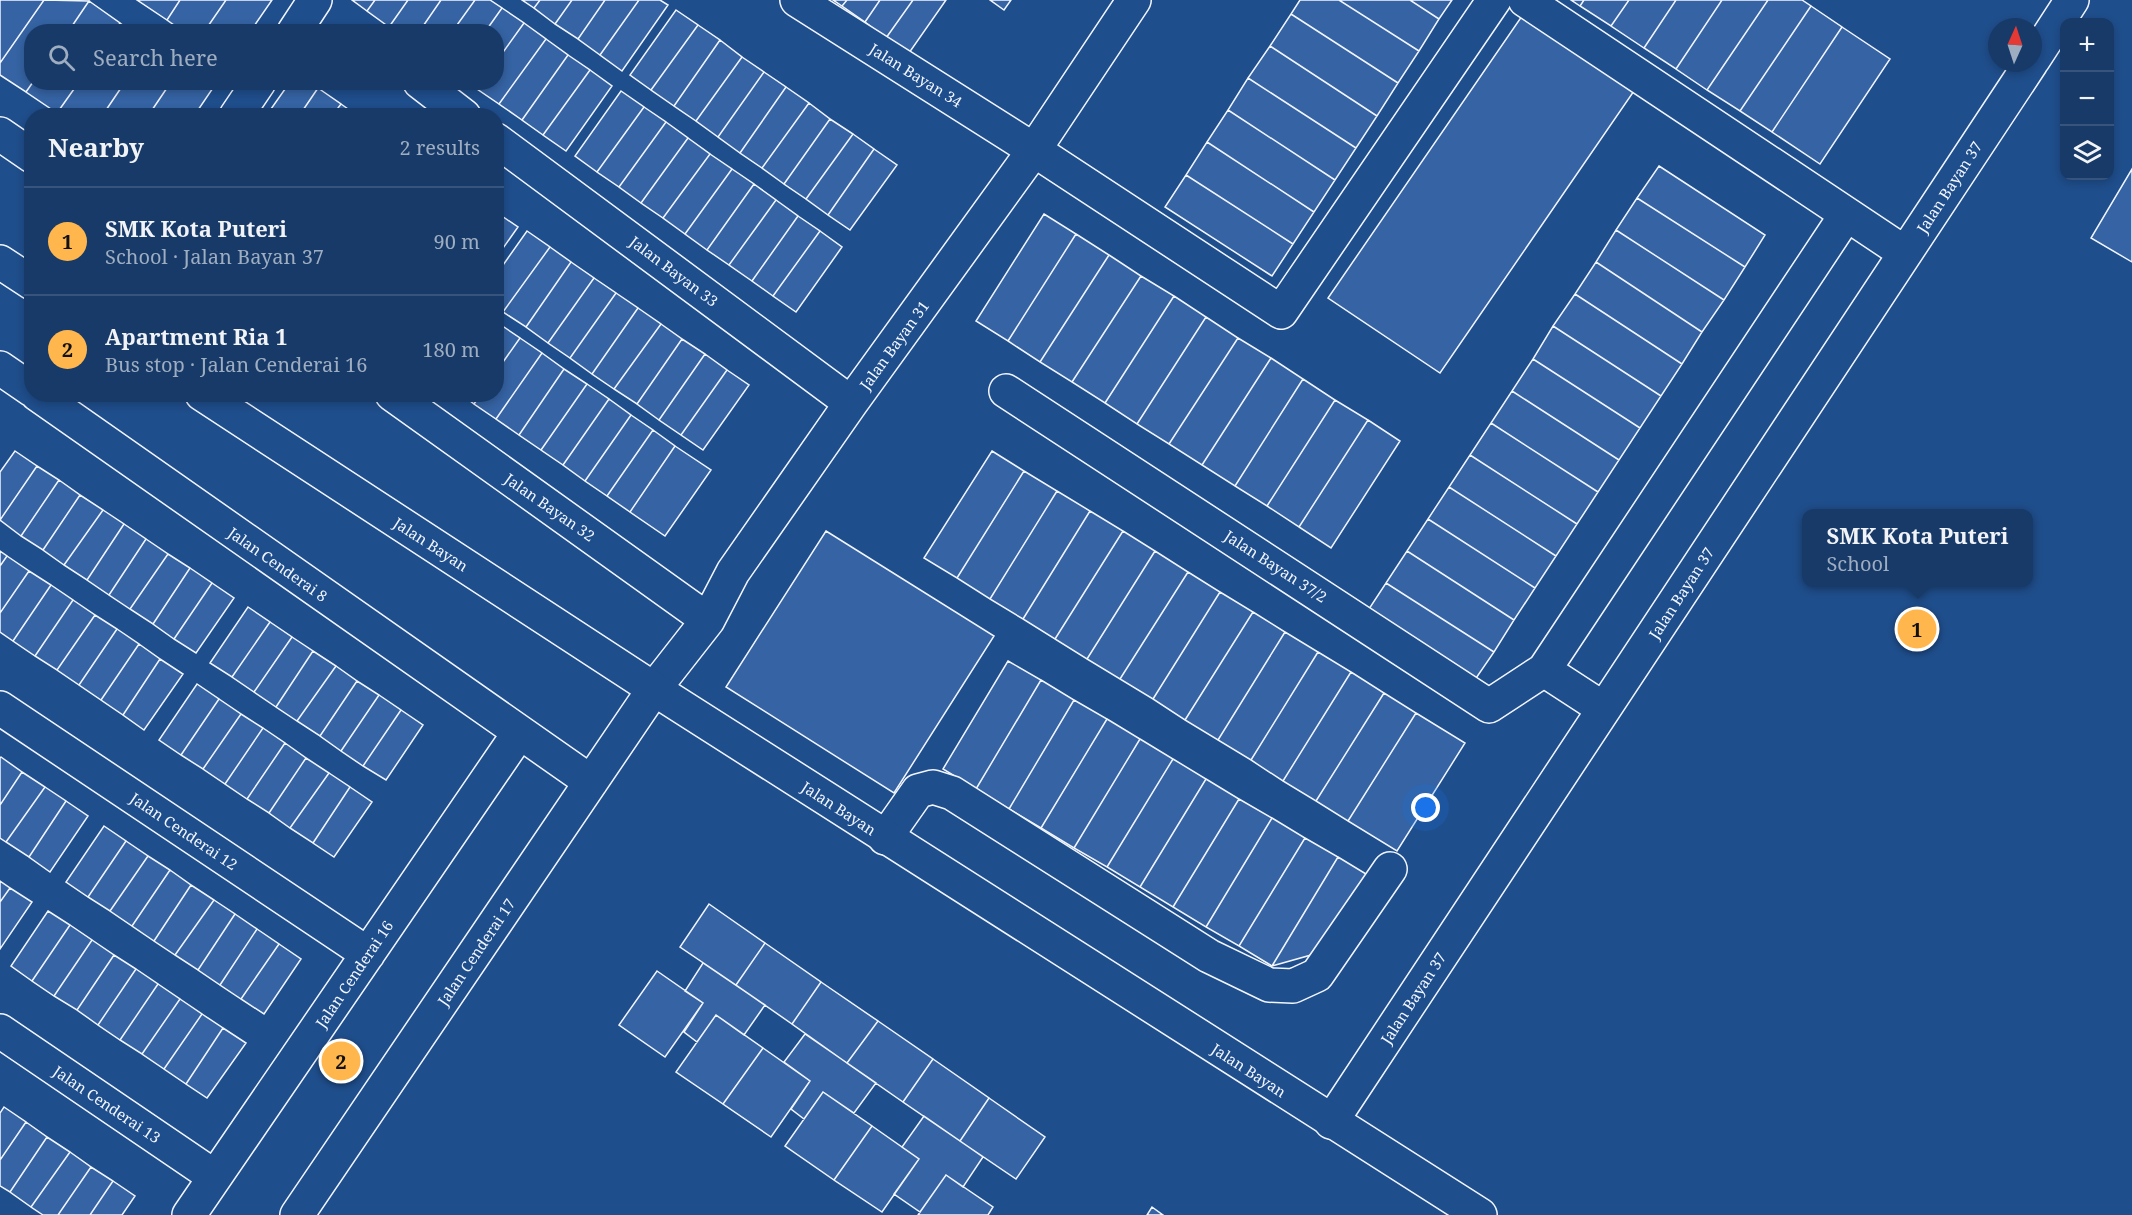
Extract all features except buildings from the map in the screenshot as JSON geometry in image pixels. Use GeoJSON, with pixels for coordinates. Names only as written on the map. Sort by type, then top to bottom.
{"type":"FeatureCollection","features":[{"type":"Feature","properties":{"kind":"street"},"geometry":{"type":"LineString","coordinates":[[299,24],[315,0]]}},
{"type":"Feature","properties":{"kind":"street","name":"Jalan Bayan 34"},"geometry":{"type":"LineString","coordinates":[[797,0],[1034,150],[1281,312],[1494,0]]}},
{"type":"Feature","properties":{"kind":"street","name":"Jalan Bayan 31"},"geometry":{"type":"LineString","coordinates":[[654,689],[708,620],[733,572],[851,403],[1034,150],[1134,0]]}},
{"type":"Feature","properties":{"kind":"street"},"geometry":{"type":"LineString","coordinates":[[1525,0],[1905,253]]}},
{"type":"Feature","properties":{"kind":"street","name":"Jalan Bayan 37"},"geometry":{"type":"LineString","coordinates":[[2042,46],[2072,0]]}},
{"type":"Feature","properties":{"kind":"street","name":"Jalan Bayan 37"},"geometry":{"type":"LineString","coordinates":[[1331,1122],[2025,72]]}},
{"type":"Feature","properties":{"kind":"street"},"geometry":{"type":"LineString","coordinates":[[241,108],[254,90]]}},
{"type":"Feature","properties":{"kind":"street"},"geometry":{"type":"LineString","coordinates":[[430,90],[454,108]]}},
{"type":"Feature","properties":{"kind":"street"},"geometry":{"type":"LineString","coordinates":[[0,134],[24,150]]}},
{"type":"Feature","properties":{"kind":"street","name":"Jalan Bayan 33"},"geometry":{"type":"LineString","coordinates":[[504,146],[851,403]]}},
{"type":"Feature","properties":{"kind":"street"},"geometry":{"type":"LineString","coordinates":[[1604,709],[1544,670],[1840,224]]}},
{"type":"Feature","properties":{"kind":"street"},"geometry":{"type":"LineString","coordinates":[[0,262],[24,278]]}},
{"type":"Feature","properties":{"kind":"street"},"geometry":{"type":"LineString","coordinates":[[0,368],[24,384]]}},
{"type":"Feature","properties":{"kind":"street","name":"Jalan Bayan 37/2"},"geometry":{"type":"LineString","coordinates":[[1006,391],[1489,706],[1544,670]]}},
{"type":"Feature","properties":{"kind":"street","name":"Jalan Cenderai 8"},"geometry":{"type":"LineString","coordinates":[[49,402],[591,782]]}},
{"type":"Feature","properties":{"kind":"street","name":"Jalan Bayan"},"geometry":{"type":"LineString","coordinates":[[214,402],[885,838],[1480,1215]]}},
{"type":"Feature","properties":{"kind":"street","name":"Jalan Bayan 32"},"geometry":{"type":"LineString","coordinates":[[403,402],[708,620]]}},
{"type":"Feature","properties":{"kind":"street","name":"Jalan Cenderai 17"},"geometry":{"type":"LineString","coordinates":[[297,1215],[654,689]]}},
{"type":"Feature","properties":{"kind":"street","name":"Jalan Cenderai 12"},"geometry":{"type":"LineString","coordinates":[[0,708],[368,954]]}},
{"type":"Feature","properties":{"kind":"street","name":"Jalan Cenderai 16"},"geometry":{"type":"LineString","coordinates":[[189,1215],[519,733]]}},
{"type":"Feature","properties":{"kind":"street"},"geometry":{"type":"LineString","coordinates":[[885,838],[918,791],[933,787],[952,793],[1209,956],[1269,985],[1293,986],[1317,975],[1389,869]]}},
{"type":"Feature","properties":{"kind":"street","name":"Jalan Cenderai 13"},"geometry":{"type":"LineString","coordinates":[[0,1030],[215,1177]]}},
{"type":"Feature","properties":{"kind":"place","name":"SMK Kota Puteri"},"geometry":{"type":"Point","coordinates":[1917,629]}},
{"type":"Feature","properties":{"kind":"place","name":"Apartment Ria 1"},"geometry":{"type":"Point","coordinates":[341,1061]}}]}
